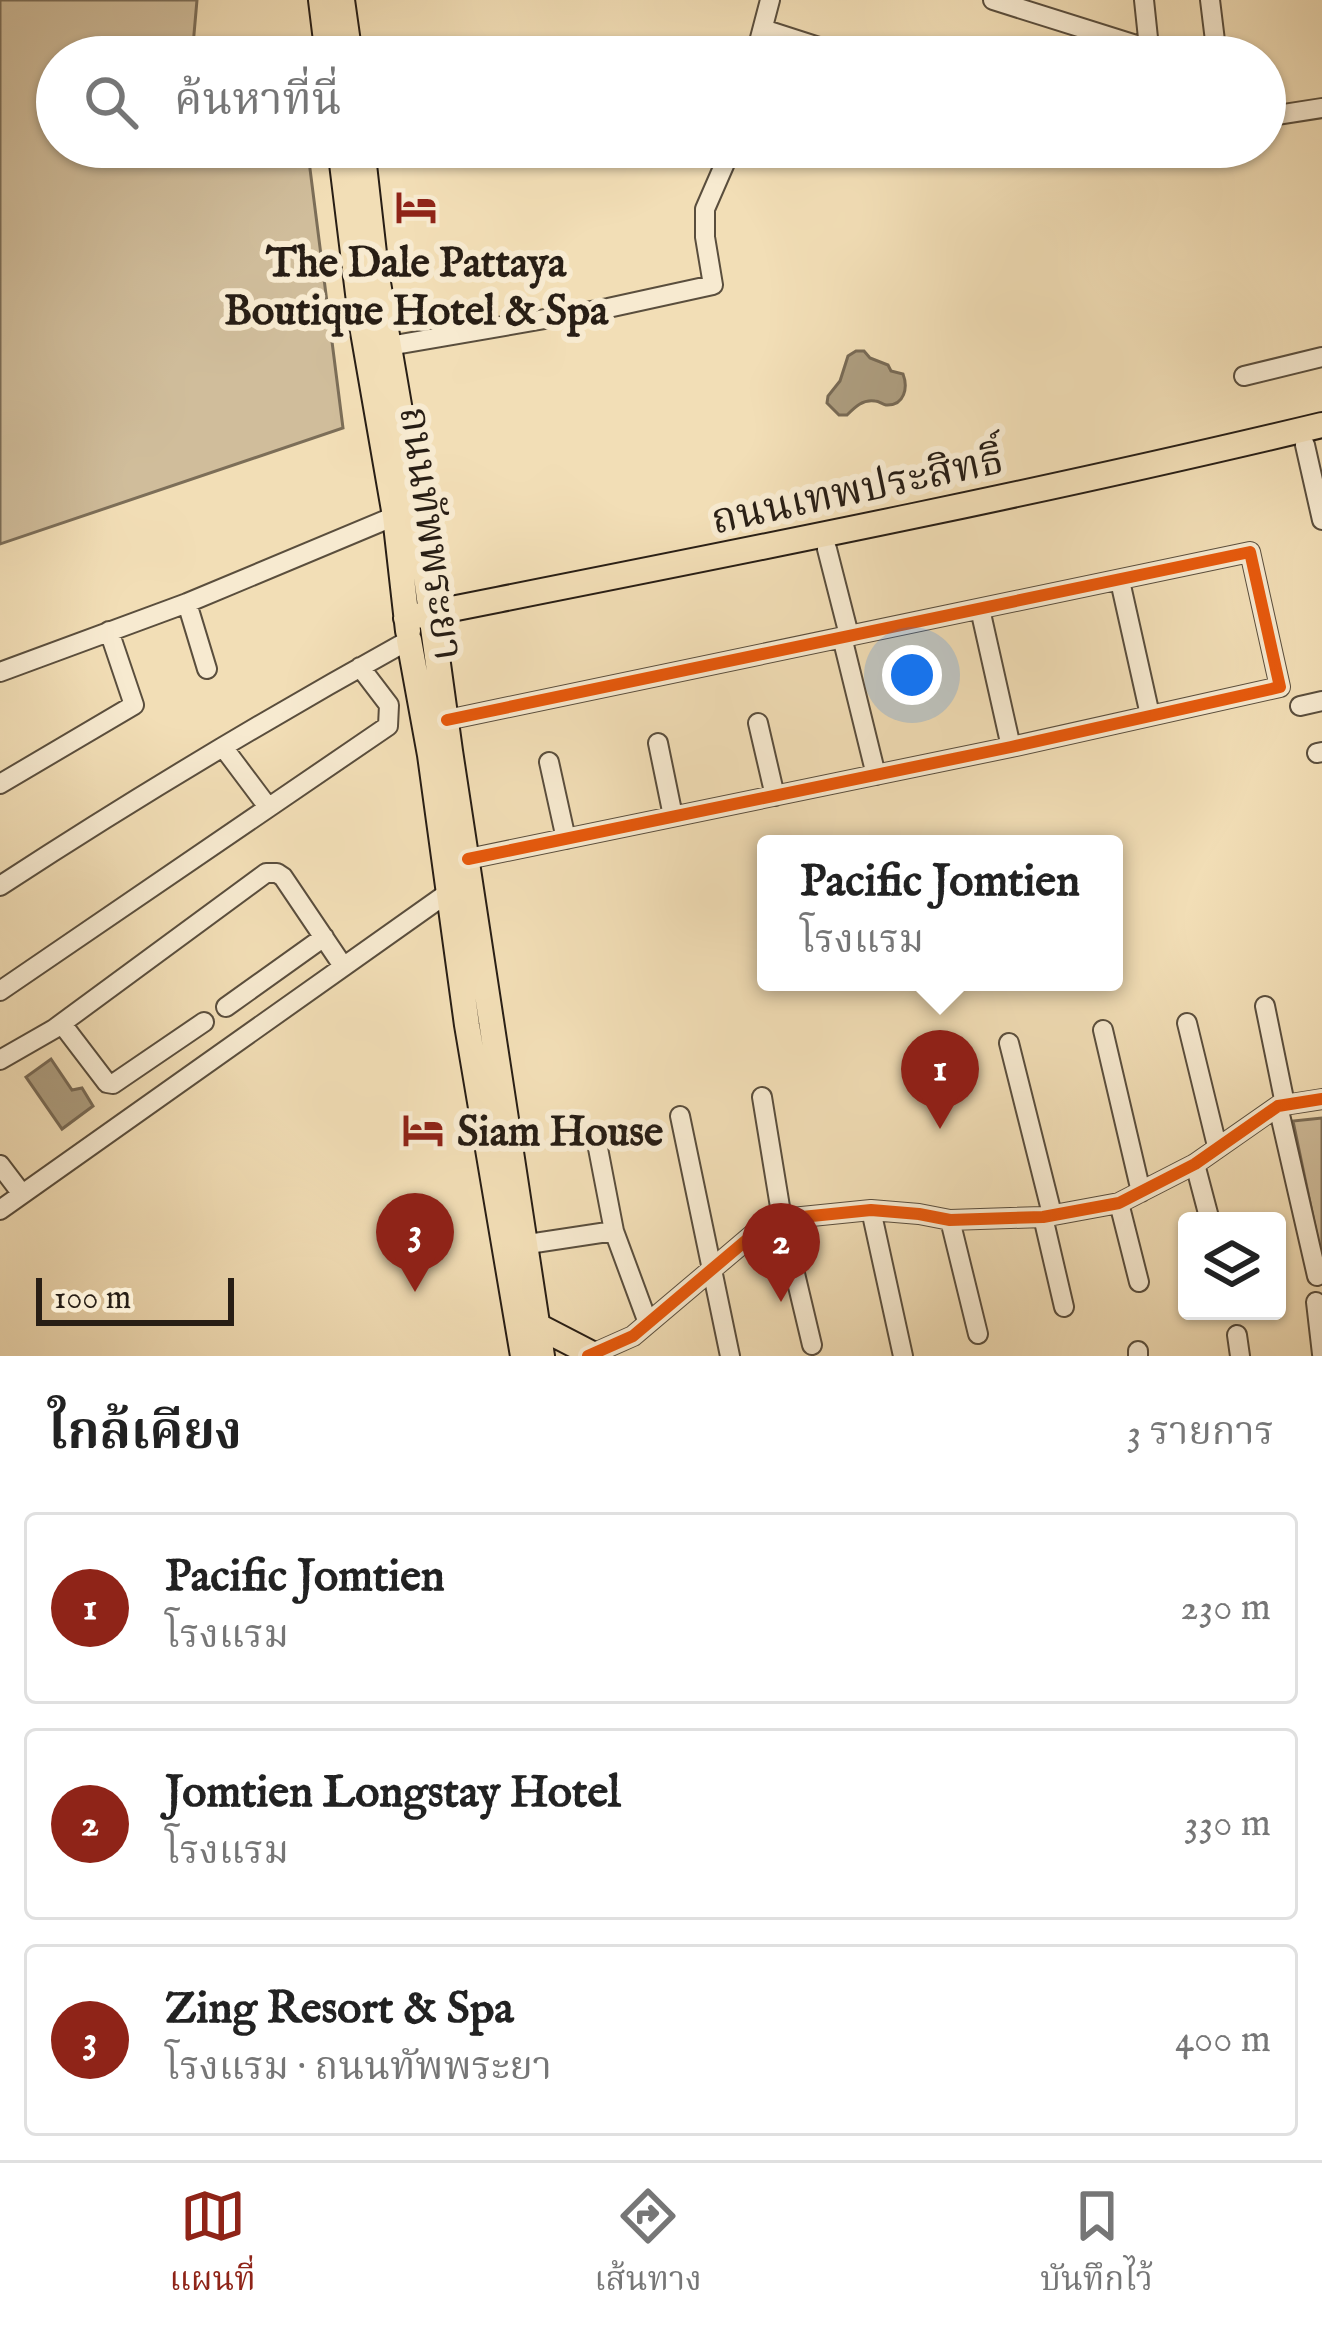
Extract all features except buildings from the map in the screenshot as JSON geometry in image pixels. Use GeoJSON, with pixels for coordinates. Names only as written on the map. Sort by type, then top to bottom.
{"type":"FeatureCollection","features":[{"type":"Feature","properties":{"kind":"main road"},"geometry":{"type":"LineString","coordinates":[[321,0],[325,36]]}},
{"type":"Feature","properties":{"kind":"main road"},"geometry":{"type":"LineString","coordinates":[[342,0],[347,36]]}},
{"type":"Feature","properties":{"kind":"main road","name":"ถนนทัพพระยา"},"geometry":{"type":"LineString","coordinates":[[343,168],[362,326],[395,516],[418,626],[447,720],[468,859],[523,1356]]}},
{"type":"Feature","properties":{"kind":"main road","name":"ถนนทัพพระยา"},"geometry":{"type":"LineString","coordinates":[[365,168],[430,755],[467,1025],[542,1356]]}},
{"type":"Feature","properties":{"kind":"main road","name":"ถนนเทพประสิทธิ์"},"geometry":{"type":"LineString","coordinates":[[418,626],[1322,425]]}},
{"type":"Feature","properties":{"kind":"main road","name":"ถนนเทพประสิทธิ์"},"geometry":{"type":"LineString","coordinates":[[418,626],[827,549],[1314,443]]}},
{"type":"Feature","properties":{"kind":"main road"},"geometry":{"type":"LineString","coordinates":[[536,1325],[590,1355]]}},
{"type":"Feature","properties":{"kind":"street"},"geometry":{"type":"LineString","coordinates":[[761,36],[770,0]]}},
{"type":"Feature","properties":{"kind":"street"},"geometry":{"type":"LineString","coordinates":[[993,0],[1100,36]]}},
{"type":"Feature","properties":{"kind":"street"},"geometry":{"type":"LineString","coordinates":[[1144,0],[1148,36]]}},
{"type":"Feature","properties":{"kind":"street"},"geometry":{"type":"LineString","coordinates":[[1210,0],[1214,36]]}},
{"type":"Feature","properties":{"kind":"street"},"geometry":{"type":"LineString","coordinates":[[763,29],[785,36]]}},
{"type":"Feature","properties":{"kind":"street"},"geometry":{"type":"LineString","coordinates":[[1286,114],[1322,108]]}},
{"type":"Feature","properties":{"kind":"street"},"geometry":{"type":"LineString","coordinates":[[388,346],[713,285],[705,209],[723,168]]}},
{"type":"Feature","properties":{"kind":"street"},"geometry":{"type":"LineString","coordinates":[[1244,376],[1322,357]]}},
{"type":"Feature","properties":{"kind":"street"},"geometry":{"type":"LineString","coordinates":[[1314,443],[1322,520]]}},
{"type":"Feature","properties":{"kind":"street"},"geometry":{"type":"LineString","coordinates":[[0,671],[187,603],[395,516]]}},
{"type":"Feature","properties":{"kind":"street"},"geometry":{"type":"LineString","coordinates":[[827,549],[876,775]]}},
{"type":"Feature","properties":{"kind":"street"},"geometry":{"type":"LineString","coordinates":[[447,720],[1250,552],[1280,687],[468,859]]}},
{"type":"Feature","properties":{"kind":"street"},"geometry":{"type":"LineString","coordinates":[[1120,580],[1150,716]]}},
{"type":"Feature","properties":{"kind":"street"},"geometry":{"type":"LineString","coordinates":[[187,603],[207,669]]}},
{"type":"Feature","properties":{"kind":"street"},"geometry":{"type":"LineString","coordinates":[[980,609],[1010,747]]}},
{"type":"Feature","properties":{"kind":"street"},"geometry":{"type":"LineString","coordinates":[[0,886],[360,667],[418,626]]}},
{"type":"Feature","properties":{"kind":"street"},"geometry":{"type":"LineString","coordinates":[[0,784],[134,705],[109,631]]}},
{"type":"Feature","properties":{"kind":"street"},"geometry":{"type":"LineString","coordinates":[[0,991],[388,726],[389,705],[360,667]]}},
{"type":"Feature","properties":{"kind":"street"},"geometry":{"type":"LineString","coordinates":[[1300,706],[1322,701]]}},
{"type":"Feature","properties":{"kind":"street"},"geometry":{"type":"LineString","coordinates":[[758,724],[775,796]]}},
{"type":"Feature","properties":{"kind":"street"},"geometry":{"type":"LineString","coordinates":[[658,743],[673,817]]}},
{"type":"Feature","properties":{"kind":"street"},"geometry":{"type":"LineString","coordinates":[[223,747],[268,807]]}},
{"type":"Feature","properties":{"kind":"street"},"geometry":{"type":"LineString","coordinates":[[549,762],[566,839]]}},
{"type":"Feature","properties":{"kind":"street"},"geometry":{"type":"LineString","coordinates":[[0,1060],[62,1024],[266,873],[283,877],[344,966]]}},
{"type":"Feature","properties":{"kind":"street"},"geometry":{"type":"LineString","coordinates":[[0,1210],[449,892]]}},
{"type":"Feature","properties":{"kind":"street"},"geometry":{"type":"LineString","coordinates":[[226,1007],[324,937]]}},
{"type":"Feature","properties":{"kind":"street"},"geometry":{"type":"LineString","coordinates":[[1265,1006],[1317,1276]]}},
{"type":"Feature","properties":{"kind":"street"},"geometry":{"type":"LineString","coordinates":[[62,1024],[107,1083],[113,1084],[204,1022]]}},
{"type":"Feature","properties":{"kind":"street"},"geometry":{"type":"LineString","coordinates":[[1187,1022],[1216,1147]]}},
{"type":"Feature","properties":{"kind":"street"},"geometry":{"type":"LineString","coordinates":[[1102,1030],[1141,1192]]}},
{"type":"Feature","properties":{"kind":"street"},"geometry":{"type":"LineString","coordinates":[[1010,1043],[1064,1307]]}},
{"type":"Feature","properties":{"kind":"street"},"geometry":{"type":"LineString","coordinates":[[763,1097],[782,1219],[812,1345]]}},
{"type":"Feature","properties":{"kind":"street"},"geometry":{"type":"LineString","coordinates":[[590,1355],[633,1336],[756,1232],[782,1219],[872,1210],[950,1220],[1048,1216],[1119,1203],[1195,1164],[1281,1105],[1322,1099]]}},
{"type":"Feature","properties":{"kind":"street"},"geometry":{"type":"LineString","coordinates":[[680,1115],[730,1356]]}},
{"type":"Feature","properties":{"kind":"street"},"geometry":{"type":"LineString","coordinates":[[597,1143],[614,1231],[648,1323]]}},
{"type":"Feature","properties":{"kind":"street"},"geometry":{"type":"LineString","coordinates":[[1195,1164],[1208,1212]]}},
{"type":"Feature","properties":{"kind":"street"},"geometry":{"type":"LineString","coordinates":[[0,1165],[22,1194]]}},
{"type":"Feature","properties":{"kind":"street"},"geometry":{"type":"LineString","coordinates":[[1119,1203],[1139,1282]]}},
{"type":"Feature","properties":{"kind":"street"},"geometry":{"type":"LineString","coordinates":[[872,1210],[903,1356]]}},
{"type":"Feature","properties":{"kind":"street"},"geometry":{"type":"LineString","coordinates":[[950,1220],[978,1334]]}},
{"type":"Feature","properties":{"kind":"street"},"geometry":{"type":"LineString","coordinates":[[514,1246],[614,1231]]}},
{"type":"Feature","properties":{"kind":"street"},"geometry":{"type":"LineString","coordinates":[[1316,1302],[1322,1354]]}},
{"type":"Feature","properties":{"kind":"street"},"geometry":{"type":"LineString","coordinates":[[1237,1335],[1240,1356]]}},
{"type":"Feature","properties":{"kind":"shaded area"},"geometry":{"type":"Polygon","coordinates":[[[0,0],[197,0],[194,36],[36,36],[36,168],[310,168],[343,428],[0,544],[0,0]]]}},
{"type":"Feature","properties":{"kind":"shaded area"},"geometry":{"type":"Polygon","coordinates":[[[856,351],[903,374],[905,390],[892,404],[867,401],[839,415],[827,403],[828,396],[840,381],[848,356],[856,351]]]}},
{"type":"Feature","properties":{"kind":"shaded area"},"geometry":{"type":"Polygon","coordinates":[[[51,1059],[72,1090],[82,1088],[93,1106],[62,1129],[26,1077],[51,1059]]]}},
{"type":"Feature","properties":{"kind":"shaded area"},"geometry":{"type":"Polygon","coordinates":[[[1322,1118],[1322,1260],[1293,1121],[1322,1118]]]}},
{"type":"Feature","properties":{"kind":"cycle path"},"geometry":{"type":"LineString","coordinates":[[447,720],[1250,552],[1280,687],[468,859]]}},
{"type":"Feature","properties":{"kind":"cycle path"},"geometry":{"type":"LineString","coordinates":[[588,1356],[633,1336],[756,1232],[782,1219],[871,1210],[950,1220],[1043,1217],[1119,1203],[1195,1164],[1278,1106],[1322,1099]]}},
{"type":"Feature","properties":{"kind":"place","name":"The Dale Pattaya Boutique Hotel & Spa"},"geometry":{"type":"Point","coordinates":[416,207]}},
{"type":"Feature","properties":{"kind":"place","name":"Pacific Jomtien"},"geometry":{"type":"Point","coordinates":[940,1129]}},
{"type":"Feature","properties":{"kind":"place","name":"Siam House"},"geometry":{"type":"Point","coordinates":[423,1130]}},
{"type":"Feature","properties":{"kind":"place","name":"Zing Resort & Spa"},"geometry":{"type":"Point","coordinates":[415,1292]}},
{"type":"Feature","properties":{"kind":"place","name":"Jomtien Longstay Hotel"},"geometry":{"type":"Point","coordinates":[781,1302]}}]}
